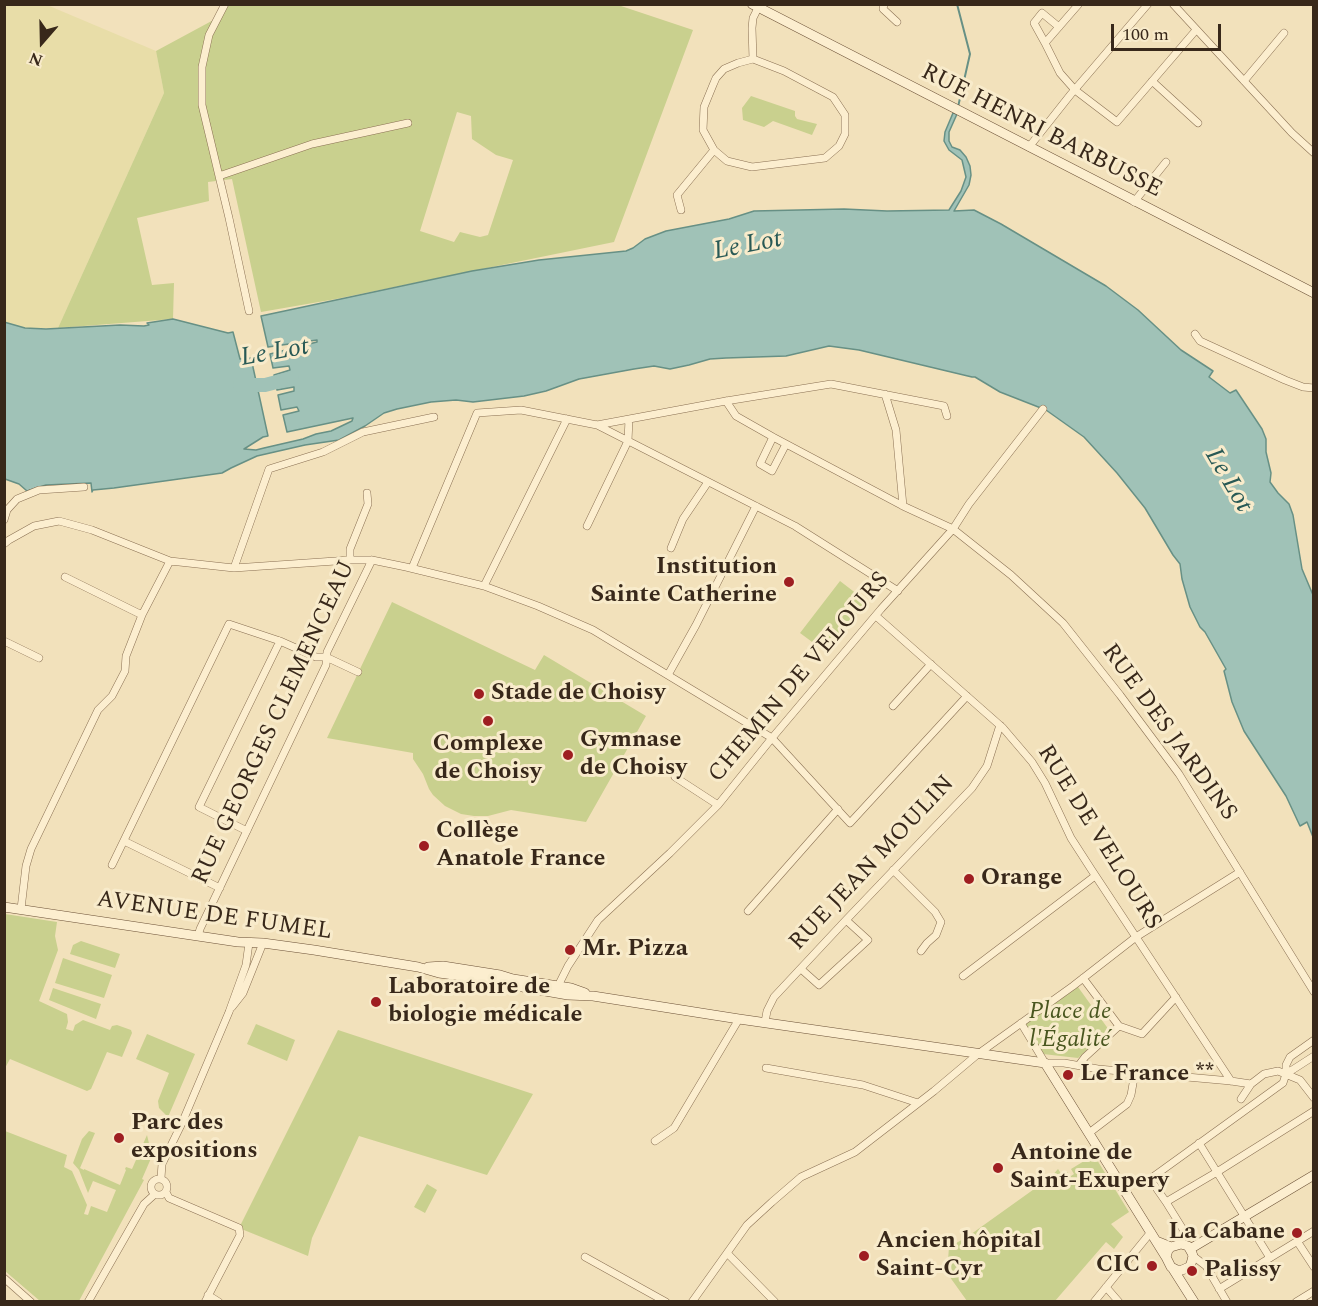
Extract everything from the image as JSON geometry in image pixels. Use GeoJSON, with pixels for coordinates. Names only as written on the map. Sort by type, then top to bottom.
{"type":"FeatureCollection","features":[{"type":"Feature","properties":{"kind":"main road","name":"RUE HENRI BARBUSSE"},"geometry":{"type":"LineString","coordinates":[[755,6],[1314,293]]}},
{"type":"Feature","properties":{"kind":"main road","name":"AVENUE DE FUMEL"},"geometry":{"type":"LineString","coordinates":[[4,907],[198,936],[263,943],[418,967],[439,973],[499,981],[511,985],[557,989],[568,995],[593,996],[1046,1064]]}},
{"type":"Feature","properties":{"kind":"main road"},"geometry":{"type":"LineString","coordinates":[[1046,1064],[1166,1257],[1168,1264],[1194,1302]]}},
{"type":"Feature","properties":{"kind":"main road"},"geometry":{"type":"LineString","coordinates":[[1192,1253],[1314,1175]]}},
{"type":"Feature","properties":{"kind":"main road"},"geometry":{"type":"LineString","coordinates":[[1153,1237],[1171,1247]]}},
{"type":"Feature","properties":{"kind":"main road"},"geometry":{"type":"LineString","coordinates":[[1166,1257],[1171,1247],[1181,1244],[1192,1253]]}},
{"type":"Feature","properties":{"kind":"main road"},"geometry":{"type":"LineString","coordinates":[[1173,1269],[1185,1269],[1191,1264],[1192,1253]]}},
{"type":"Feature","properties":{"kind":"main road"},"geometry":{"type":"LineString","coordinates":[[1185,1269],[1186,1288]]}},
{"type":"Feature","properties":{"kind":"street"},"geometry":{"type":"LineString","coordinates":[[225,4],[209,35],[202,67],[202,105],[249,311]]}},
{"type":"Feature","properties":{"kind":"street"},"geometry":{"type":"LineString","coordinates":[[884,4],[883,9],[897,22]]}},
{"type":"Feature","properties":{"kind":"street"},"geometry":{"type":"LineString","coordinates":[[1029,147],[1148,4]]}},
{"type":"Feature","properties":{"kind":"street"},"geometry":{"type":"LineString","coordinates":[[1173,4],[1292,133],[1314,153]]}},
{"type":"Feature","properties":{"kind":"street"},"geometry":{"type":"LineString","coordinates":[[1045,43],[1078,5]]}},
{"type":"Feature","properties":{"kind":"street"},"geometry":{"type":"LineString","coordinates":[[753,59],[755,6]]}},
{"type":"Feature","properties":{"kind":"street"},"geometry":{"type":"LineString","coordinates":[[1059,27],[1042,13],[1034,23],[1060,73],[1075,90],[1117,122],[1196,30]]}},
{"type":"Feature","properties":{"kind":"street"},"geometry":{"type":"LineString","coordinates":[[1244,81],[1284,33]]}},
{"type":"Feature","properties":{"kind":"street"},"geometry":{"type":"LineString","coordinates":[[753,59],[784,71],[833,97],[845,115],[845,134],[838,146],[825,158],[752,167],[727,161],[714,150],[703,129],[704,107],[713,85],[724,69],[753,59]]}},
{"type":"Feature","properties":{"kind":"street"},"geometry":{"type":"LineString","coordinates":[[1152,81],[1198,123]]}},
{"type":"Feature","properties":{"kind":"street"},"geometry":{"type":"LineString","coordinates":[[219,176],[312,144],[408,123]]}},
{"type":"Feature","properties":{"kind":"street"},"geometry":{"type":"LineString","coordinates":[[681,210],[676,195],[714,150]]}},
{"type":"Feature","properties":{"kind":"street"},"geometry":{"type":"LineString","coordinates":[[1134,202],[1166,162]]}},
{"type":"Feature","properties":{"kind":"street"},"geometry":{"type":"LineString","coordinates":[[1195,334],[1200,341],[1285,380],[1314,388]]}},
{"type":"Feature","properties":{"kind":"street"},"geometry":{"type":"LineString","coordinates":[[597,425],[831,384],[944,406],[947,416]]}},
{"type":"Feature","properties":{"kind":"street"},"geometry":{"type":"LineString","coordinates":[[885,394],[896,430],[903,506]]}},
{"type":"Feature","properties":{"kind":"street","name":"RUE DES JARDINS"},"geometry":{"type":"LineString","coordinates":[[726,401],[736,416],[773,437],[903,506],[953,529],[1011,575],[1063,623],[1179,774],[1314,992]]}},
{"type":"Feature","properties":{"kind":"street"},"geometry":{"type":"LineString","coordinates":[[412,568],[477,413],[521,410],[597,425],[795,526],[898,591]]}},
{"type":"Feature","properties":{"kind":"street","name":"CHEMIN DE VELOURS"},"geometry":{"type":"LineString","coordinates":[[557,989],[567,966],[598,920],[718,805],[772,738],[953,529],[969,504],[1043,410]]}},
{"type":"Feature","properties":{"kind":"street"},"geometry":{"type":"LineString","coordinates":[[234,568],[269,469],[323,452],[363,432],[434,417]]}},
{"type":"Feature","properties":{"kind":"street"},"geometry":{"type":"LineString","coordinates":[[484,586],[567,419]]}},
{"type":"Feature","properties":{"kind":"street"},"geometry":{"type":"LineString","coordinates":[[587,526],[628,441],[629,419]]}},
{"type":"Feature","properties":{"kind":"street"},"geometry":{"type":"LineString","coordinates":[[773,437],[760,464],[772,471],[786,444]]}},
{"type":"Feature","properties":{"kind":"street"},"geometry":{"type":"LineString","coordinates":[[671,548],[683,519],[708,482]]}},
{"type":"Feature","properties":{"kind":"street"},"geometry":{"type":"LineString","coordinates":[[4,520],[7,510],[17,499],[39,490],[84,487]]}},
{"type":"Feature","properties":{"kind":"street"},"geometry":{"type":"LineString","coordinates":[[350,560],[350,549],[368,504],[367,493]]}},
{"type":"Feature","properties":{"kind":"street"},"geometry":{"type":"LineString","coordinates":[[668,675],[756,506]]}},
{"type":"Feature","properties":{"kind":"street"},"geometry":{"type":"LineString","coordinates":[[4,544],[34,526],[59,521],[92,530],[170,561],[234,568],[372,560],[484,586],[593,630],[772,738],[850,823],[967,696]]}},
{"type":"Feature","properties":{"kind":"street","name":"RUE GEORGES CLEMENCEAU"},"geometry":{"type":"LineString","coordinates":[[198,936],[326,665],[327,651],[372,560]]}},
{"type":"Feature","properties":{"kind":"street"},"geometry":{"type":"LineString","coordinates":[[21,909],[26,866],[32,849],[98,710],[112,696],[125,672],[126,656],[142,615],[170,561]]}},
{"type":"Feature","properties":{"kind":"street"},"geometry":{"type":"LineString","coordinates":[[65,577],[142,615]]}},
{"type":"Feature","properties":{"kind":"street","name":"RUE DE VELOURS"},"geometry":{"type":"LineString","coordinates":[[876,616],[1000,725],[1032,762],[1045,783],[1071,838],[1231,1081]]}},
{"type":"Feature","properties":{"kind":"street"},"geometry":{"type":"LineString","coordinates":[[112,865],[229,624],[279,641],[316,657],[326,657],[358,672]]}},
{"type":"Feature","properties":{"kind":"street"},"geometry":{"type":"LineString","coordinates":[[4,640],[39,658]]}},
{"type":"Feature","properties":{"kind":"street"},"geometry":{"type":"LineString","coordinates":[[247,831],[199,807],[279,641]]}},
{"type":"Feature","properties":{"kind":"street"},"geometry":{"type":"LineString","coordinates":[[893,706],[931,664]]}},
{"type":"Feature","properties":{"kind":"street","name":"RUE JEAN MOULIN"},"geometry":{"type":"LineString","coordinates":[[765,1022],[767,1011],[774,997],[972,788],[987,766],[1000,725]]}},
{"type":"Feature","properties":{"kind":"street"},"geometry":{"type":"LineString","coordinates":[[675,777],[718,805]]}},
{"type":"Feature","properties":{"kind":"street"},"geometry":{"type":"LineString","coordinates":[[748,911],[838,809]]}},
{"type":"Feature","properties":{"kind":"street"},"geometry":{"type":"LineString","coordinates":[[123,841],[220,888]]}},
{"type":"Feature","properties":{"kind":"street"},"geometry":{"type":"LineString","coordinates":[[893,870],[941,922],[936,935],[921,951]]}},
{"type":"Feature","properties":{"kind":"street"},"geometry":{"type":"LineString","coordinates":[[692,1302],[747,1225],[801,1178],[855,1152],[978,1054],[1136,937],[1240,872]]}},
{"type":"Feature","properties":{"kind":"street"},"geometry":{"type":"LineString","coordinates":[[963,976],[1095,876]]}},
{"type":"Feature","properties":{"kind":"street"},"geometry":{"type":"LineString","coordinates":[[801,969],[819,985],[868,940],[846,920]]}},
{"type":"Feature","properties":{"kind":"street"},"geometry":{"type":"LineString","coordinates":[[219,1302],[207,1298],[240,1236],[239,1228],[169,1197],[166,1192],[167,1184],[161,1178],[162,1164],[182,1123],[229,1011],[246,966],[249,943]]}},
{"type":"Feature","properties":{"kind":"street"},"geometry":{"type":"LineString","coordinates":[[229,1011],[243,993],[263,943]]}},
{"type":"Feature","properties":{"kind":"street"},"geometry":{"type":"LineString","coordinates":[[1083,978],[1121,1027],[1142,1034],[1176,997]]}},
{"type":"Feature","properties":{"kind":"street"},"geometry":{"type":"LineString","coordinates":[[656,1141],[674,1128],[739,1019]]}},
{"type":"Feature","properties":{"kind":"street"},"geometry":{"type":"LineString","coordinates":[[1021,1023],[1046,1064],[1064,1063],[1098,1069],[1251,1084]]}},
{"type":"Feature","properties":{"kind":"street"},"geometry":{"type":"LineString","coordinates":[[1079,1065],[1085,1057],[1121,1027]]}},
{"type":"Feature","properties":{"kind":"street"},"geometry":{"type":"LineString","coordinates":[[1181,1244],[1184,1231],[1150,1179],[1280,1086],[1283,1083],[1290,1057],[1314,1040]]}},
{"type":"Feature","properties":{"kind":"street"},"geometry":{"type":"LineString","coordinates":[[1286,1074],[1314,1056]]}},
{"type":"Feature","properties":{"kind":"street"},"geometry":{"type":"LineString","coordinates":[[766,1068],[863,1084],[918,1103]]}},
{"type":"Feature","properties":{"kind":"street"},"geometry":{"type":"LineString","coordinates":[[1241,1099],[1251,1084],[1264,1074],[1278,1071],[1300,1080],[1314,1098]]}},
{"type":"Feature","properties":{"kind":"street"},"geometry":{"type":"LineString","coordinates":[[1089,1133],[1127,1104],[1135,1072]]}},
{"type":"Feature","properties":{"kind":"street"},"geometry":{"type":"LineString","coordinates":[[1166,1202],[1314,1111]]}},
{"type":"Feature","properties":{"kind":"street"},"geometry":{"type":"LineString","coordinates":[[1199,1143],[1270,1258]]}},
{"type":"Feature","properties":{"kind":"street"},"geometry":{"type":"LineString","coordinates":[[161,1178],[153,1180],[150,1185],[151,1190],[161,1195],[166,1192]]}},
{"type":"Feature","properties":{"kind":"street"},"geometry":{"type":"LineString","coordinates":[[88,1302],[144,1203],[155,1194]]}},
{"type":"Feature","properties":{"kind":"street"},"geometry":{"type":"LineString","coordinates":[[1219,1289],[1314,1231]]}},
{"type":"Feature","properties":{"kind":"street"},"geometry":{"type":"LineString","coordinates":[[1094,1302],[1153,1237]]}},
{"type":"Feature","properties":{"kind":"street"},"geometry":{"type":"LineString","coordinates":[[1297,1241],[1314,1267]]}},
{"type":"Feature","properties":{"kind":"street"},"geometry":{"type":"LineString","coordinates":[[727,1253],[775,1302]]}},
{"type":"Feature","properties":{"kind":"street"},"geometry":{"type":"LineString","coordinates":[[1192,1253],[1206,1266],[1227,1302]]}},
{"type":"Feature","properties":{"kind":"street"},"geometry":{"type":"LineString","coordinates":[[585,1257],[666,1302]]}},
{"type":"Feature","properties":{"kind":"street"},"geometry":{"type":"LineString","coordinates":[[4,1278],[31,1302]]}},
{"type":"Feature","properties":{"kind":"street"},"geometry":{"type":"LineString","coordinates":[[1106,1287],[1119,1302]]}},
{"type":"Feature","properties":{"kind":"street"},"geometry":{"type":"LineString","coordinates":[[1296,1302],[1314,1291]]}},
{"type":"Feature","properties":{"kind":"shaded area"},"geometry":{"type":"Polygon","coordinates":[[[4,5],[47,5],[156,51],[164,93],[58,328],[25,328],[5,322],[4,5]]]}},
{"type":"Feature","properties":{"kind":"green space"},"geometry":{"type":"Polygon","coordinates":[[[226,5],[618,5],[693,30],[614,242],[336,299],[261,312],[232,179],[208,182],[209,201],[137,218],[152,285],[174,283],[173,319],[58,328],[164,93],[156,51],[219,17],[226,5]],[[457,112],[420,231],[454,242],[460,232],[480,237],[488,235],[513,160],[496,155],[472,139],[471,116],[457,112]]]}},
{"type":"Feature","properties":{"kind":"green space"},"geometry":{"type":"Polygon","coordinates":[[[751,96],[795,111],[797,119],[817,124],[812,135],[773,121],[764,127],[743,120],[742,108],[751,96]]]}},
{"type":"Feature","properties":{"kind":"green space"},"geometry":{"type":"Polygon","coordinates":[[[840,581],[866,601],[827,653],[800,633],[840,581]]]}},
{"type":"Feature","properties":{"kind":"green space","name":"Stade de Choisy"},"geometry":{"type":"Polygon","coordinates":[[[392,602],[535,670],[544,655],[646,716],[586,822],[511,810],[488,816],[461,814],[445,806],[433,795],[413,759],[413,753],[327,738],[392,602]]]}},
{"type":"Feature","properties":{"kind":"green space"},"geometry":{"type":"Polygon","coordinates":[[[5,914],[57,922],[55,936],[58,950],[39,1001],[67,1014],[66,1029],[73,1031],[75,1025],[83,1020],[110,1030],[112,1026],[117,1025],[131,1030],[132,1033],[122,1057],[107,1052],[91,1089],[87,1091],[10,1059],[5,1068],[5,914]]]}},
{"type":"Feature","properties":{"kind":"green space"},"geometry":{"type":"Polygon","coordinates":[[[81,941],[120,954],[115,968],[70,954],[73,945],[81,941]]]}},
{"type":"Feature","properties":{"kind":"green space"},"geometry":{"type":"Polygon","coordinates":[[[63,958],[112,975],[104,998],[55,983],[63,958]]]}},
{"type":"Feature","properties":{"kind":"green space","name":"Place de l'Égalité"},"geometry":{"type":"Polygon","coordinates":[[[1078,987],[1109,1030],[1078,1058],[1043,1054],[1024,1025],[1078,987]]]}},
{"type":"Feature","properties":{"kind":"green space"},"geometry":{"type":"Polygon","coordinates":[[[53,988],[101,1004],[96,1019],[49,1000],[53,988]]]}},
{"type":"Feature","properties":{"kind":"green space"},"geometry":{"type":"Polygon","coordinates":[[[256,1024],[295,1040],[287,1061],[247,1044],[256,1024]]]}},
{"type":"Feature","properties":{"kind":"green space"},"geometry":{"type":"Polygon","coordinates":[[[338,1030],[533,1094],[487,1175],[359,1136],[312,1238],[308,1256],[239,1228],[338,1030]]]}},
{"type":"Feature","properties":{"kind":"green space"},"geometry":{"type":"Polygon","coordinates":[[[147,1034],[195,1054],[168,1117],[159,1108],[158,1101],[169,1073],[136,1059],[147,1034]]]}},
{"type":"Feature","properties":{"kind":"green space"},"geometry":{"type":"Polygon","coordinates":[[[5,1131],[67,1155],[64,1167],[72,1171],[87,1205],[84,1214],[88,1215],[91,1206],[107,1212],[116,1190],[93,1181],[88,1193],[79,1170],[73,1163],[82,1139],[89,1131],[95,1133],[80,1168],[120,1185],[126,1167],[132,1169],[147,1135],[152,1156],[142,1179],[144,1180],[79,1301],[40,1301],[5,1271],[5,1131]]]}},
{"type":"Feature","properties":{"kind":"green space"},"geometry":{"type":"Polygon","coordinates":[[[1094,1155],[1129,1212],[1111,1224],[1123,1237],[1114,1249],[1106,1242],[1055,1301],[967,1301],[947,1273],[949,1247],[967,1237],[1051,1177],[1058,1169],[1062,1175],[1067,1172],[1071,1176],[1074,1174],[1071,1169],[1094,1155]]]}},
{"type":"Feature","properties":{"kind":"green space"},"geometry":{"type":"Polygon","coordinates":[[[427,1184],[437,1190],[425,1213],[414,1207],[427,1184]]]}},
{"type":"Feature","properties":{"kind":"water"},"geometry":{"type":"Polygon","coordinates":[[[953,113],[957,114],[949,132],[949,141],[952,147],[960,150],[966,157],[971,175],[969,185],[954,211],[974,210],[1106,286],[1138,310],[1181,350],[1213,371],[1209,377],[1230,393],[1236,390],[1262,429],[1266,439],[1266,452],[1271,473],[1270,482],[1289,504],[1302,569],[1313,595],[1313,837],[1307,822],[1300,826],[1286,796],[1244,731],[1232,702],[1224,671],[1226,669],[1190,607],[1180,564],[1145,508],[1084,437],[1046,410],[1000,392],[975,377],[859,350],[829,346],[786,356],[710,359],[670,369],[654,366],[634,369],[579,379],[524,396],[473,402],[456,400],[431,402],[397,409],[384,413],[339,440],[257,456],[222,473],[93,490],[92,492],[91,483],[46,485],[27,491],[19,484],[5,479],[4,322],[25,328],[46,329],[144,326],[149,325],[147,323],[173,319],[228,333],[233,332],[240,359],[251,358],[268,436],[244,449],[256,450],[331,431],[352,421],[353,418],[287,432],[283,415],[299,411],[297,407],[281,410],[278,395],[294,391],[294,387],[277,390],[274,375],[290,370],[289,366],[273,368],[270,354],[317,342],[317,340],[268,347],[261,316],[472,271],[539,260],[626,251],[645,239],[666,231],[729,219],[754,211],[949,210],[961,191],[966,177],[962,160],[949,150],[944,141],[945,132],[953,113]]]}},
{"type":"Feature","properties":{"kind":"waterway"},"geometry":{"type":"LineString","coordinates":[[957,4],[970,54],[958,107]]}},
{"type":"Feature","properties":{"kind":"waterway","name":"Le Lot"},"geometry":{"type":"LineString","coordinates":[[240,385],[265,385],[292,378]]}},
{"type":"Feature","properties":{"kind":"place","name":"Institution Sainte Catherine"},"geometry":{"type":"Point","coordinates":[789,582]}},
{"type":"Feature","properties":{"kind":"place","name":"Stade de Choisy"},"geometry":{"type":"Point","coordinates":[479,694]}},
{"type":"Feature","properties":{"kind":"place","name":"Complexe de Choisy"},"geometry":{"type":"Point","coordinates":[488,721]}},
{"type":"Feature","properties":{"kind":"place","name":"Gymnase de Choisy"},"geometry":{"type":"Point","coordinates":[568,755]}},
{"type":"Feature","properties":{"kind":"place","name":"Collège Anatole France"},"geometry":{"type":"Point","coordinates":[424,846]}},
{"type":"Feature","properties":{"kind":"place","name":"Orange"},"geometry":{"type":"Point","coordinates":[969,879]}},
{"type":"Feature","properties":{"kind":"place","name":"Mr. Pizza"},"geometry":{"type":"Point","coordinates":[570,950]}},
{"type":"Feature","properties":{"kind":"place","name":"Laboratoire de biologie médicale"},"geometry":{"type":"Point","coordinates":[376,1002]}},
{"type":"Feature","properties":{"kind":"place","name":"Le France **"},"geometry":{"type":"Point","coordinates":[1068,1075]}},
{"type":"Feature","properties":{"kind":"place","name":"Parc des expositions"},"geometry":{"type":"Point","coordinates":[119,1138]}},
{"type":"Feature","properties":{"kind":"place","name":"Antoine de Saint-Exupery"},"geometry":{"type":"Point","coordinates":[998,1168]}},
{"type":"Feature","properties":{"kind":"place","name":"La Cabane"},"geometry":{"type":"Point","coordinates":[1297,1233]}},
{"type":"Feature","properties":{"kind":"place","name":"Ancien hôpital Saint-Cyr"},"geometry":{"type":"Point","coordinates":[864,1256]}},
{"type":"Feature","properties":{"kind":"place","name":"CIC"},"geometry":{"type":"Point","coordinates":[1152,1266]}},
{"type":"Feature","properties":{"kind":"place","name":"Palissy"},"geometry":{"type":"Point","coordinates":[1192,1271]}}]}
